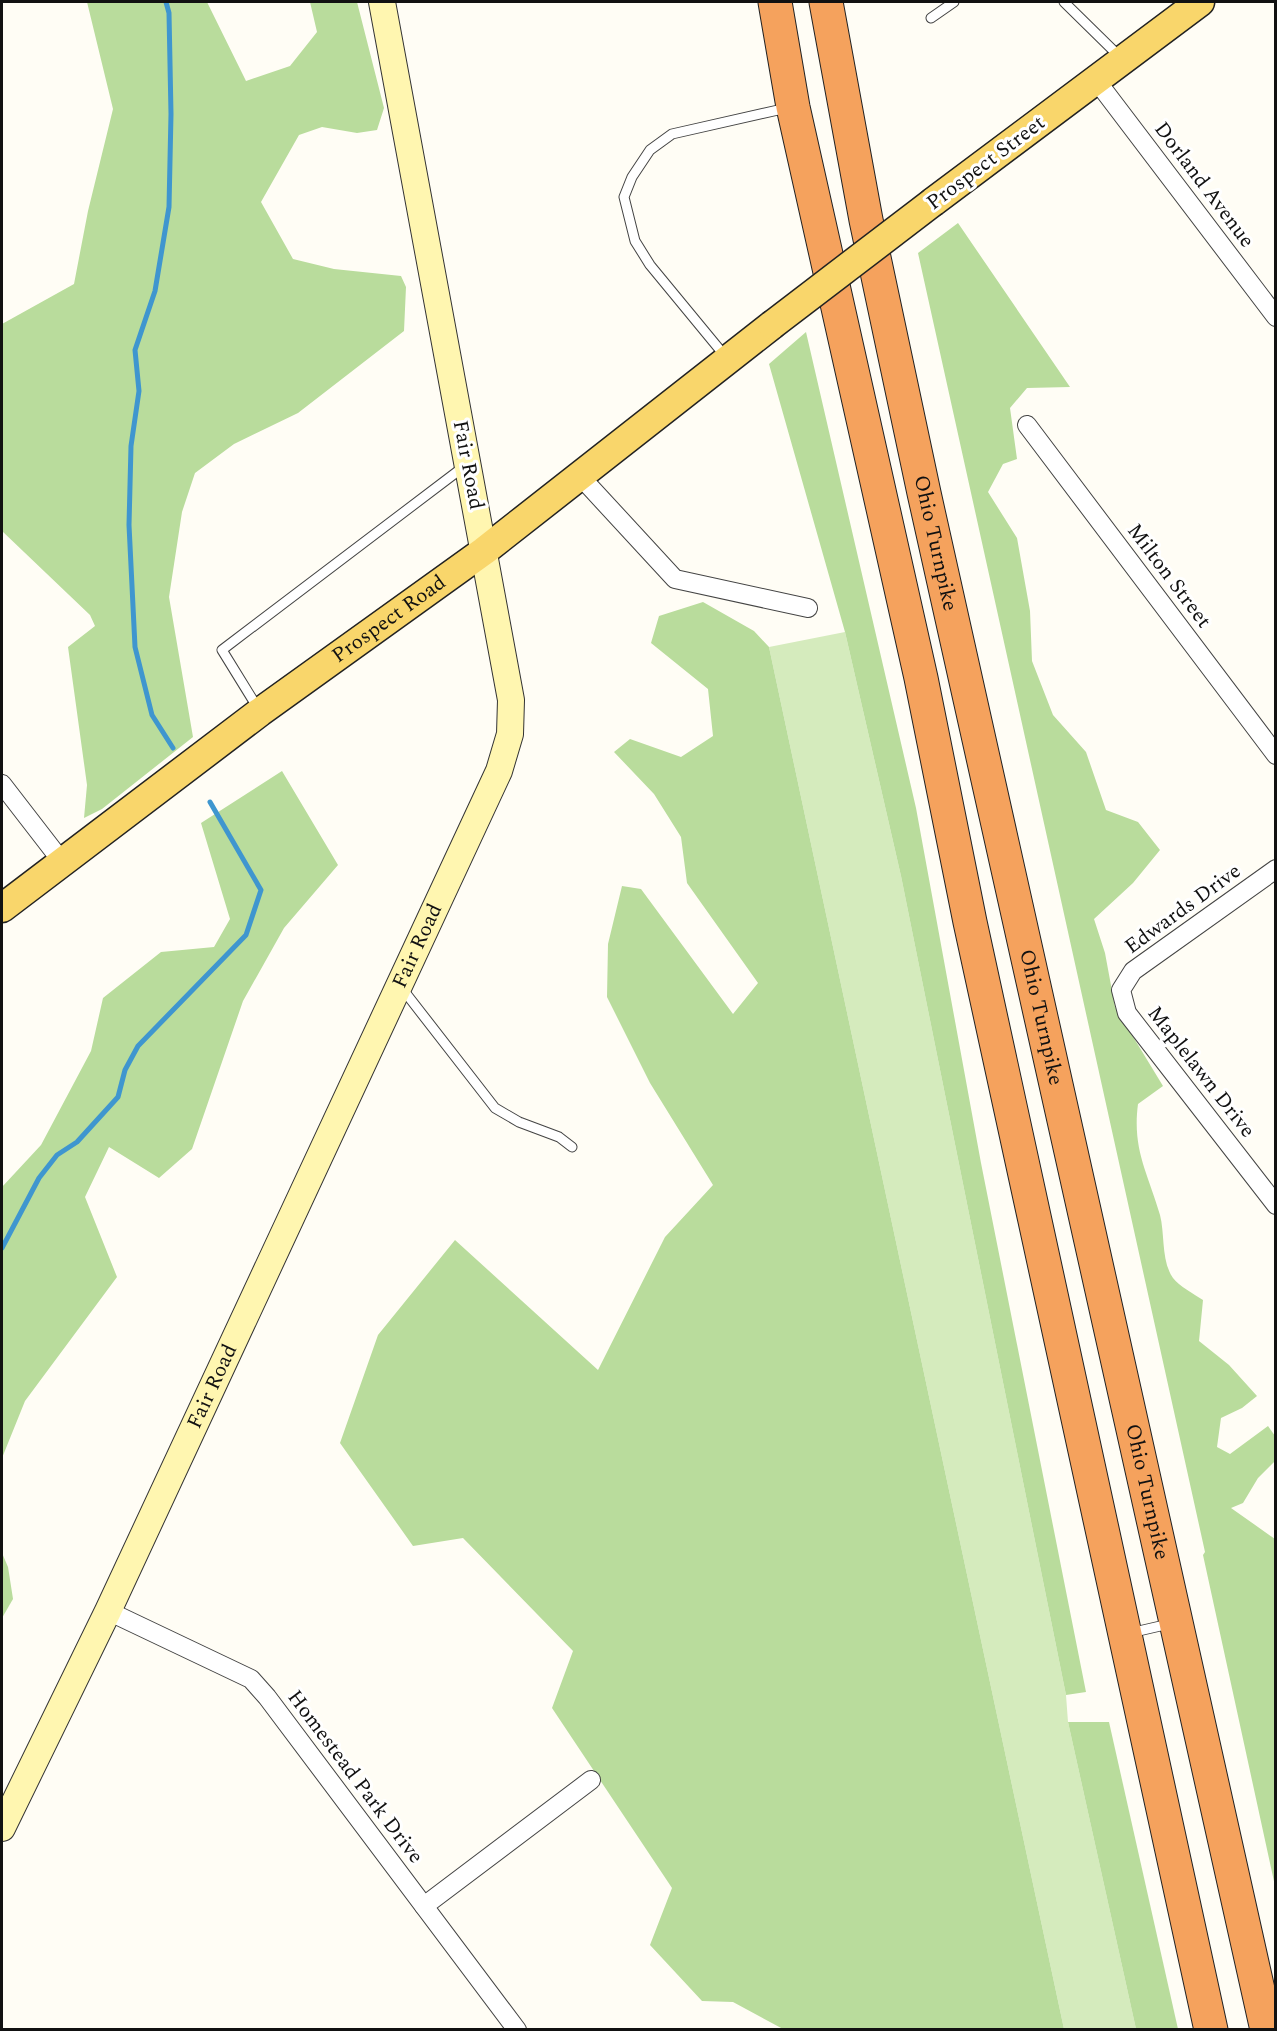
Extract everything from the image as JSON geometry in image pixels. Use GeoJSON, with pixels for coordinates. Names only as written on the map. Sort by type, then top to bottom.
{"type":"FeatureCollection","features":[{"type":"Feature","properties":{"kind":"highway","name":"Ohio Turnpike"},"geometry":{"type":"LineString","coordinates":[[775,2],[793,107],[921,678],[975,945],[1211,2030]]}},
{"type":"Feature","properties":{"kind":"highway","name":"Ohio Turnpike"},"geometry":{"type":"LineString","coordinates":[[826,2],[867,220],[924,493],[1267,2030]]}},
{"type":"Feature","properties":{"kind":"main road","name":"Prospect Street"},"geometry":{"type":"LineString","coordinates":[[772,325],[1200,2]]}},
{"type":"Feature","properties":{"kind":"main road","name":"Prospect Road"},"geometry":{"type":"LineString","coordinates":[[2,908],[260,712],[484,550],[772,325]]}},
{"type":"Feature","properties":{"kind":"street","name":"Fair Road"},"geometry":{"type":"LineString","coordinates":[[2,1828],[108,1611],[500,771],[510,734],[511,700],[382,2]]}},
{"type":"Feature","properties":{"kind":"street","name":"Dorland Avenue"},"geometry":{"type":"LineString","coordinates":[[1096,80],[1275,317]]}},
{"type":"Feature","properties":{"kind":"street","name":"Milton Street"},"geometry":{"type":"LineString","coordinates":[[1027,425],[1275,755]]}},
{"type":"Feature","properties":{"kind":"street"},"geometry":{"type":"LineString","coordinates":[[580,476],[675,579],[808,608]]}},
{"type":"Feature","properties":{"kind":"street"},"geometry":{"type":"LineString","coordinates":[[2,784],[63,863]]}},
{"type":"Feature","properties":{"kind":"street","name":"Edwards Drive"},"geometry":{"type":"LineString","coordinates":[[1121,990],[1133,971],[1275,870]]}},
{"type":"Feature","properties":{"kind":"street","name":"Maplelawn Drive"},"geometry":{"type":"LineString","coordinates":[[1121,990],[1128,1013],[1275,1205]]}},
{"type":"Feature","properties":{"kind":"street","name":"Homestead Park Drive"},"geometry":{"type":"LineString","coordinates":[[108,1611],[250,1679],[267,1697],[517,2030]]}},
{"type":"Feature","properties":{"kind":"street"},"geometry":{"type":"LineString","coordinates":[[424,1906],[591,1780]]}},
{"type":"Feature","properties":{"kind":"lane"},"geometry":{"type":"LineString","coordinates":[[931,18],[954,2]]}},
{"type":"Feature","properties":{"kind":"lane"},"geometry":{"type":"LineString","coordinates":[[1064,2],[1123,59]]}},
{"type":"Feature","properties":{"kind":"lane"},"geometry":{"type":"LineString","coordinates":[[729,360],[650,265],[635,241],[624,197],[632,177],[650,150],[672,134],[793,107]]}},
{"type":"Feature","properties":{"kind":"lane"},"geometry":{"type":"LineString","coordinates":[[260,712],[222,650],[468,464]]}},
{"type":"Feature","properties":{"kind":"lane"},"geometry":{"type":"LineString","coordinates":[[400,985],[495,1108],[519,1122],[559,1137],[572,1146]]}},
{"type":"Feature","properties":{"kind":"lane"},"geometry":{"type":"LineString","coordinates":[[1125,1634],[1176,1622]]}},
{"type":"Feature","properties":{"kind":"green space"},"geometry":{"type":"Polygon","coordinates":[[[87,2],[207,2],[246,81],[290,66],[317,32],[310,2],[357,2],[384,108],[377,130],[357,133],[322,127],[299,135],[261,202],[293,259],[334,269],[401,276],[406,287],[404,331],[298,413],[234,444],[195,473],[182,512],[169,597],[193,737],[102,809],[84,818],[87,785],[68,647],[95,626],[90,615],[2,531],[2,324],[74,284],[88,211],[113,109],[87,2]]]}},
{"type":"Feature","properties":{"kind":"green space"},"geometry":{"type":"Polygon","coordinates":[[[958,223],[1070,387],[1027,388],[1010,408],[1017,459],[1003,464],[988,492],[1017,538],[1030,611],[1032,661],[1053,715],[1086,752],[1106,810],[1138,822],[1160,850],[1133,883],[1094,919],[1105,953],[1115,1007],[1163,1086],[1138,1104],[1137,1135],[1142,1161],[1162,1222],[1165,1256],[1169,1271],[1183,1287],[1203,1300],[1199,1341],[1229,1365],[1257,1396],[1242,1408],[1221,1418],[1217,1447],[1230,1454],[1268,1426],[1275,1436],[1275,1461],[1258,1478],[1243,1503],[1231,1508],[1275,1539],[1275,1886],[1203,1555],[1205,1552],[918,253],[958,223]]]}},
{"type":"Feature","properties":{"kind":"green space"},"geometry":{"type":"Polygon","coordinates":[[[806,332],[916,808],[981,1163],[1086,1692],[1066,1695],[901,876],[845,632],[769,364],[806,332]]]}},
{"type":"Feature","properties":{"kind":"green space"},"geometry":{"type":"Polygon","coordinates":[[[703,602],[754,631],[769,647],[1064,2029],[783,2029],[733,2002],[702,2001],[650,1945],[672,1888],[552,1708],[573,1651],[463,1538],[413,1546],[340,1443],[378,1335],[455,1240],[598,1370],[665,1237],[713,1185],[650,1083],[607,997],[608,944],[622,886],[641,889],[733,1014],[758,983],[687,883],[681,837],[654,794],[614,752],[630,739],[681,757],[713,736],[708,689],[651,643],[659,616],[703,602]]]}},
{"type":"Feature","properties":{"kind":"green space"},"geometry":{"type":"Polygon","coordinates":[[[845,632],[901,876],[1066,1695],[1068,1722],[1136,2029],[1064,2029],[769,647],[845,632]]]}},
{"type":"Feature","properties":{"kind":"green space"},"geometry":{"type":"Polygon","coordinates":[[[282,771],[338,865],[284,928],[243,1001],[192,1149],[159,1178],[109,1147],[85,1197],[117,1277],[25,1401],[2,1458],[2,1187],[41,1145],[91,1051],[103,998],[161,952],[214,947],[230,919],[201,823],[282,771]]]}},
{"type":"Feature","properties":{"kind":"green space"},"geometry":{"type":"Polygon","coordinates":[[[2,1553],[8,1567],[13,1599],[2,1618],[2,1553]]]}},
{"type":"Feature","properties":{"kind":"green space"},"geometry":{"type":"Polygon","coordinates":[[[1068,1722],[1109,1722],[1178,2029],[1136,2029],[1068,1722]]]}},
{"type":"Feature","properties":{"kind":"waterway"},"geometry":{"type":"LineString","coordinates":[[166,2],[169,13],[171,114],[169,207],[155,291],[135,350],[139,391],[131,446],[129,525],[135,647],[152,715],[173,748]]}},
{"type":"Feature","properties":{"kind":"waterway"},"geometry":{"type":"LineString","coordinates":[[2,1248],[39,1178],[57,1155],[77,1142],[118,1097],[125,1070],[138,1046],[246,935],[261,890],[210,802]]}}]}
